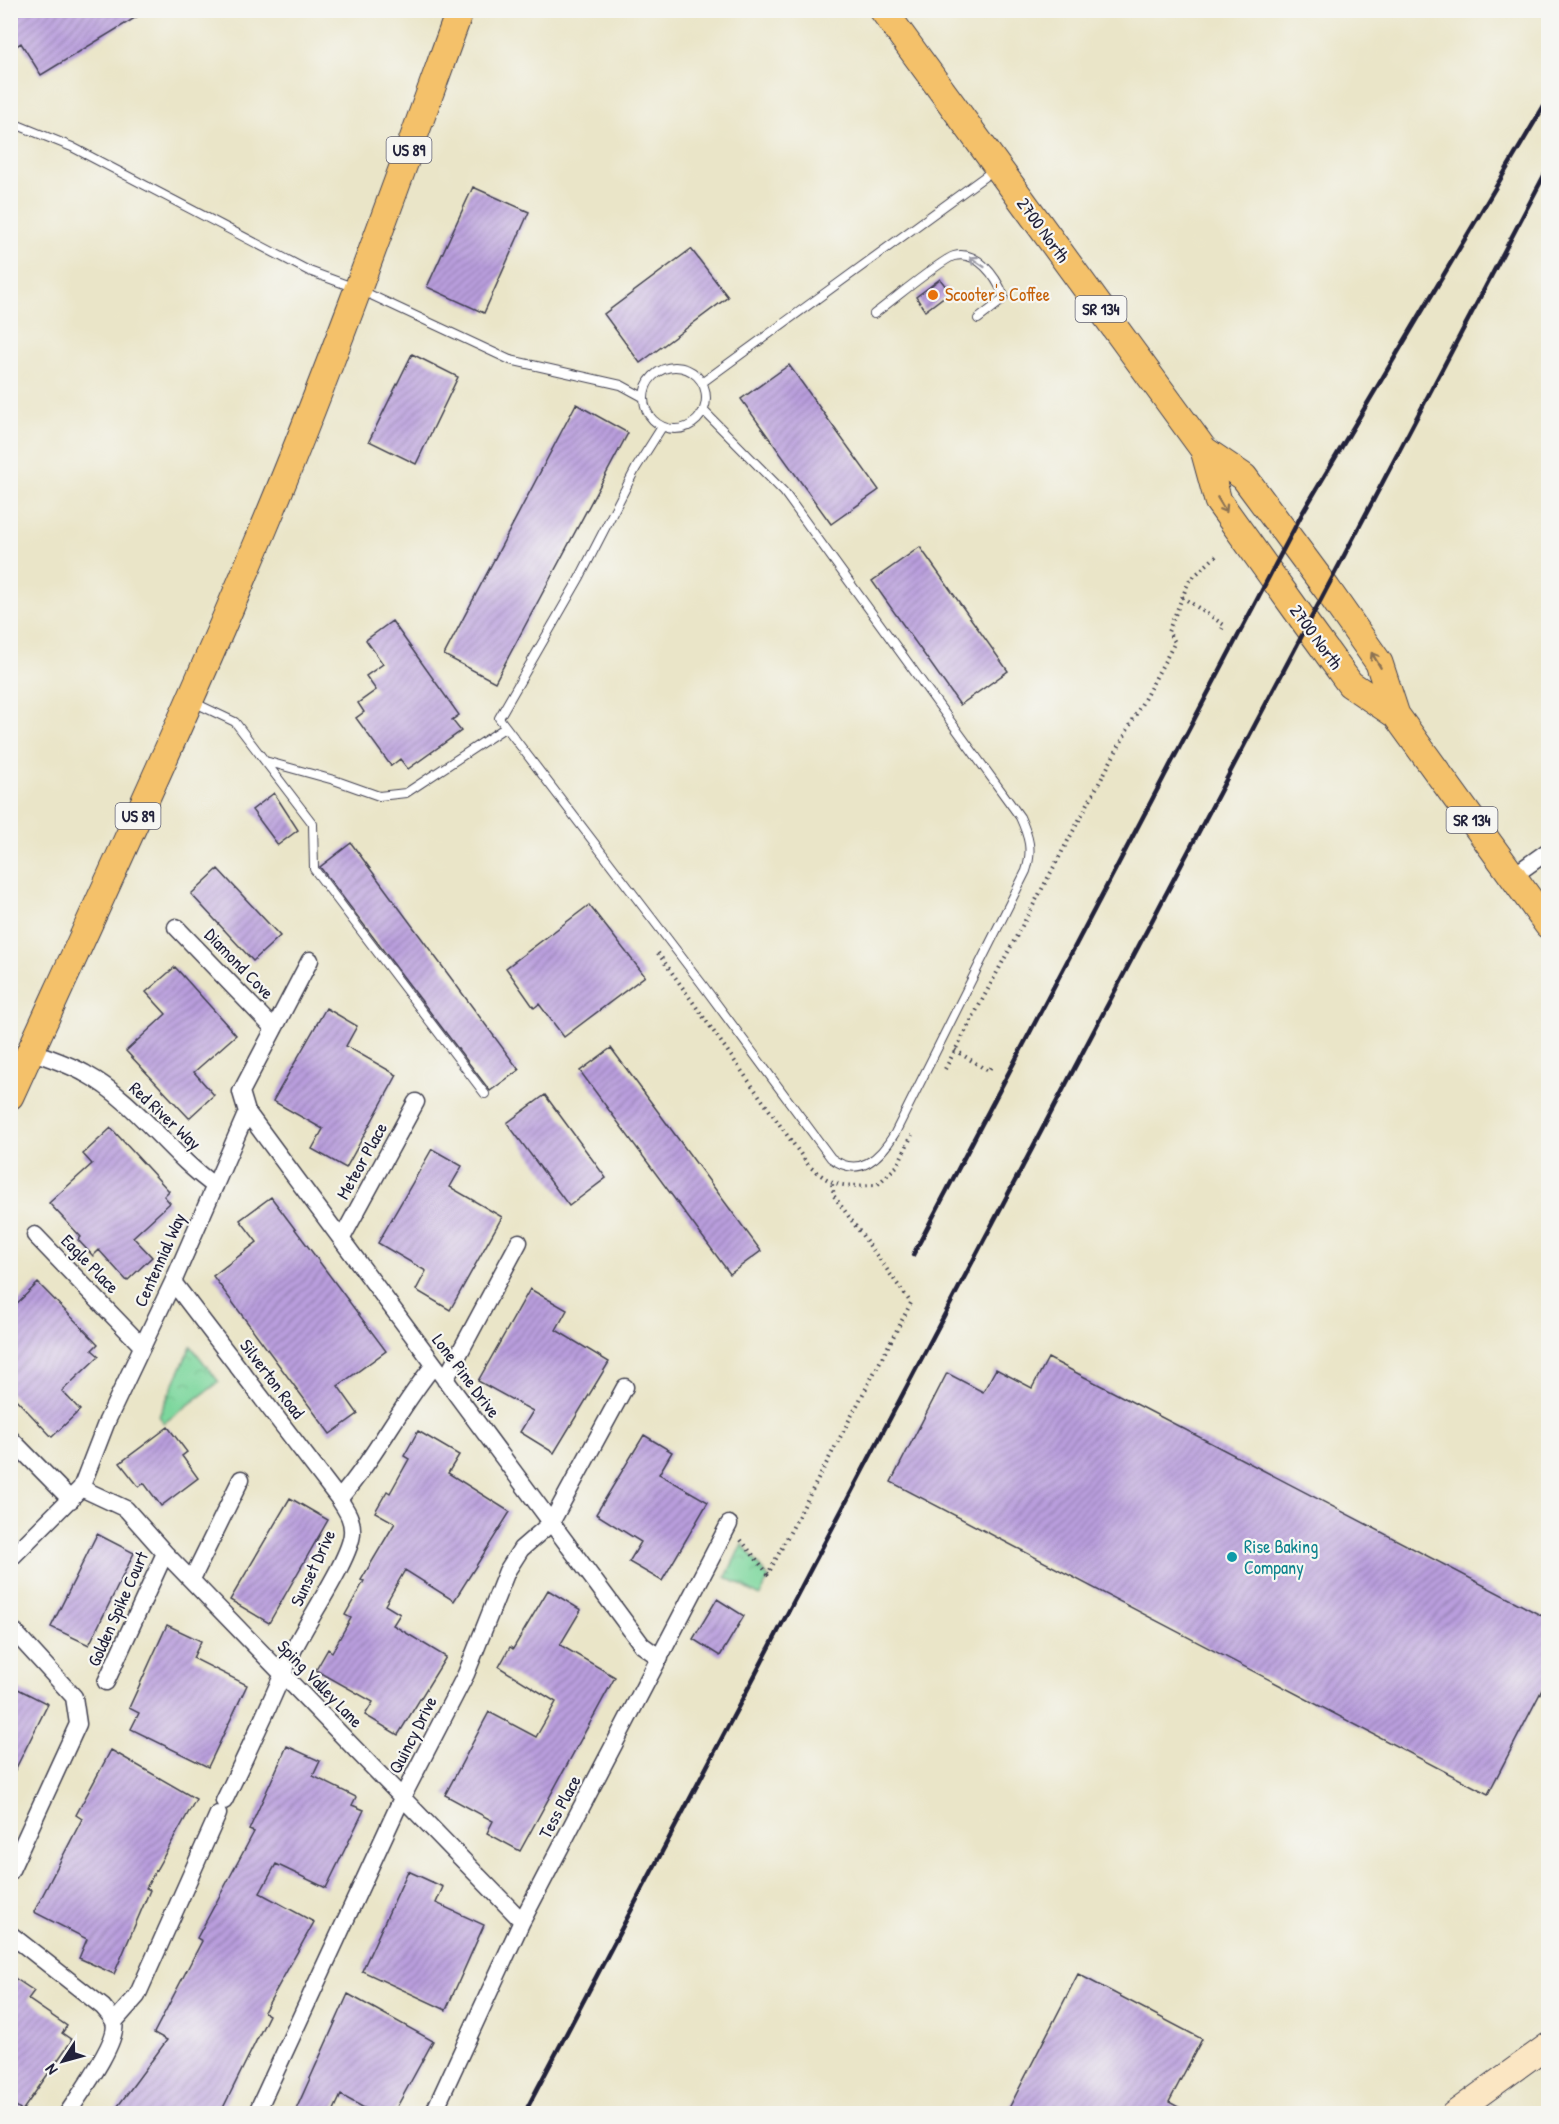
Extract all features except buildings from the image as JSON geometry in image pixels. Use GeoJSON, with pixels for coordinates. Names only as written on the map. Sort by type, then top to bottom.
{"type":"FeatureCollection","features":[{"type":"Feature","properties":{"kind":"main road","name":"US 89"},"geometry":{"type":"LineString","coordinates":[[10,1096],[190,701],[262,533],[358,289],[460,10]]}},
{"type":"Feature","properties":{"kind":"main road","name":"2700 North"},"geometry":{"type":"LineString","coordinates":[[883,10],[1204,450],[1244,477],[1327,589],[1379,663],[1396,715],[1548,925]]}},
{"type":"Feature","properties":{"kind":"main road","name":"2700 North"},"geometry":{"type":"LineString","coordinates":[[1204,450],[1218,501],[1307,625],[1350,684],[1396,715]]}},
{"type":"Feature","properties":{"kind":"street"},"geometry":{"type":"LineString","coordinates":[[1513,876],[1548,851]]}},
{"type":"Feature","properties":{"kind":"street","name":"Diamond Cove"},"geometry":{"type":"LineString","coordinates":[[176,927],[274,1029]]}},
{"type":"Feature","properties":{"kind":"street","name":"Centennial Way"},"geometry":{"type":"LineString","coordinates":[[10,1559],[76,1494],[106,1421],[173,1282],[247,1112],[241,1092],[310,960]]}},
{"type":"Feature","properties":{"kind":"street","name":"Red River Way"},"geometry":{"type":"LineString","coordinates":[[31,1052],[88,1074],[125,1103],[197,1174],[215,1186]]}},
{"type":"Feature","properties":{"kind":"street","name":"Meteor Place"},"geometry":{"type":"LineString","coordinates":[[342,1238],[416,1102]]}},
{"type":"Feature","properties":{"kind":"street","name":"Lone Pine Drive"},"geometry":{"type":"LineString","coordinates":[[247,1112],[642,1645],[660,1658]]}},
{"type":"Feature","properties":{"kind":"street","name":"Eagle Place"},"geometry":{"type":"LineString","coordinates":[[35,1235],[142,1346]]}},
{"type":"Feature","properties":{"kind":"street"},"geometry":{"type":"LineString","coordinates":[[445,1380],[519,1242]]}},
{"type":"Feature","properties":{"kind":"street","name":"Silverton Road"},"geometry":{"type":"LineString","coordinates":[[173,1282],[339,1499]]}},
{"type":"Feature","properties":{"kind":"street"},"geometry":{"type":"LineString","coordinates":[[339,1499],[362,1473],[411,1393],[434,1365]]}},
{"type":"Feature","properties":{"kind":"street","name":"Quincy Drive"},"geometry":{"type":"LineString","coordinates":[[256,2114],[402,1798],[466,1674],[507,1571],[521,1549],[551,1522],[625,1387]]}},
{"type":"Feature","properties":{"kind":"street"},"geometry":{"type":"LineString","coordinates":[[10,1438],[76,1494]]}},
{"type":"Feature","properties":{"kind":"street"},"geometry":{"type":"LineString","coordinates":[[192,1579],[241,1479]]}},
{"type":"Feature","properties":{"kind":"street","name":"Sping Valley Lane"},"geometry":{"type":"LineString","coordinates":[[76,1494],[126,1509],[165,1553],[522,1921]]}},
{"type":"Feature","properties":{"kind":"street","name":"Sunset Drive"},"geometry":{"type":"LineString","coordinates":[[114,2022],[137,1996],[221,1808],[285,1675],[293,1651],[346,1552],[352,1535],[351,1519],[339,1499]]}},
{"type":"Feature","properties":{"kind":"street","name":"Tess Place"},"geometry":{"type":"LineString","coordinates":[[433,2114],[522,1921],[729,1524]]}},
{"type":"Feature","properties":{"kind":"street","name":"Golden Spike Court"},"geometry":{"type":"LineString","coordinates":[[106,1682],[165,1553]]}},
{"type":"Feature","properties":{"kind":"street"},"geometry":{"type":"LineString","coordinates":[[10,1627],[74,1697],[78,1724],[10,1872]]}},
{"type":"Feature","properties":{"kind":"street"},"geometry":{"type":"LineString","coordinates":[[10,1934],[103,2007],[114,2022],[114,2031],[105,2054],[67,2114]]}},
{"type":"Feature","properties":{"kind":"street"},"geometry":{"type":"LineString","coordinates":[[1453,2114],[1548,2045]]}},
{"type":"Feature","properties":{"kind":"lane"},"geometry":{"type":"LineString","coordinates":[[10,122],[72,147],[309,271],[358,289],[510,360],[621,385],[643,397]]}},
{"type":"Feature","properties":{"kind":"lane"},"geometry":{"type":"LineString","coordinates":[[703,382],[998,167]]}},
{"type":"Feature","properties":{"kind":"lane"},"geometry":{"type":"LineString","coordinates":[[874,314],[953,256],[970,256],[983,264],[1004,296],[978,320]]}},
{"type":"Feature","properties":{"kind":"lane"},"geometry":{"type":"LineString","coordinates":[[684,368],[703,382],[707,402],[697,422],[687,428],[675,430],[662,427],[652,420],[646,410],[643,397],[645,386],[662,369],[684,368]]}},
{"type":"Feature","properties":{"kind":"lane"},"geometry":{"type":"LineString","coordinates":[[662,427],[636,468],[580,577],[499,718],[702,984],[831,1158],[838,1164],[855,1167],[868,1164],[880,1155],[895,1133],[1026,871],[1030,858],[1029,839],[1020,817],[784,492],[704,411]]}},
{"type":"Feature","properties":{"kind":"lane"},"geometry":{"type":"LineString","coordinates":[[190,701],[235,722],[313,824],[314,870],[485,1094]]}},
{"type":"Feature","properties":{"kind":"lane"},"geometry":{"type":"LineString","coordinates":[[265,761],[379,795],[406,793],[506,727]]}},
{"type":"Feature","properties":{"kind":"path"},"geometry":{"type":"LineString","coordinates":[[941,1077],[1175,642],[1168,632],[1189,581],[1216,556]]}},
{"type":"Feature","properties":{"kind":"path"},"geometry":{"type":"LineString","coordinates":[[1182,597],[1224,625],[1222,629]]}},
{"type":"Feature","properties":{"kind":"path"},"geometry":{"type":"LineString","coordinates":[[653,946],[809,1166],[832,1184],[839,1186],[877,1185],[897,1166],[916,1127]]}},
{"type":"Feature","properties":{"kind":"path"},"geometry":{"type":"LineString","coordinates":[[955,1050],[988,1071],[993,1064]]}},
{"type":"Feature","properties":{"kind":"path"},"geometry":{"type":"LineString","coordinates":[[729,1524],[768,1574],[911,1302],[834,1196],[832,1184]]}},
{"type":"Feature","properties":{"kind":"green space"},"geometry":{"type":"Polygon","coordinates":[[[191,1346],[219,1382],[164,1423],[159,1416],[191,1346]]]}},
{"type":"Feature","properties":{"kind":"green space"},"geometry":{"type":"Polygon","coordinates":[[[742,1544],[769,1578],[760,1596],[726,1577],[742,1544]]]}},
{"type":"Feature","properties":{"kind":"railway"},"geometry":{"type":"LineString","coordinates":[[913,1255],[1303,512],[1548,99]]}},
{"type":"Feature","properties":{"kind":"railway"},"geometry":{"type":"LineString","coordinates":[[524,2114],[1548,168]]}},
{"type":"Feature","properties":{"kind":"place","name":"Scooter's Coffee"},"geometry":{"type":"Point","coordinates":[933,295]}},
{"type":"Feature","properties":{"kind":"place","name":"Rise Baking Company"},"geometry":{"type":"Point","coordinates":[1232,1557]}}]}
